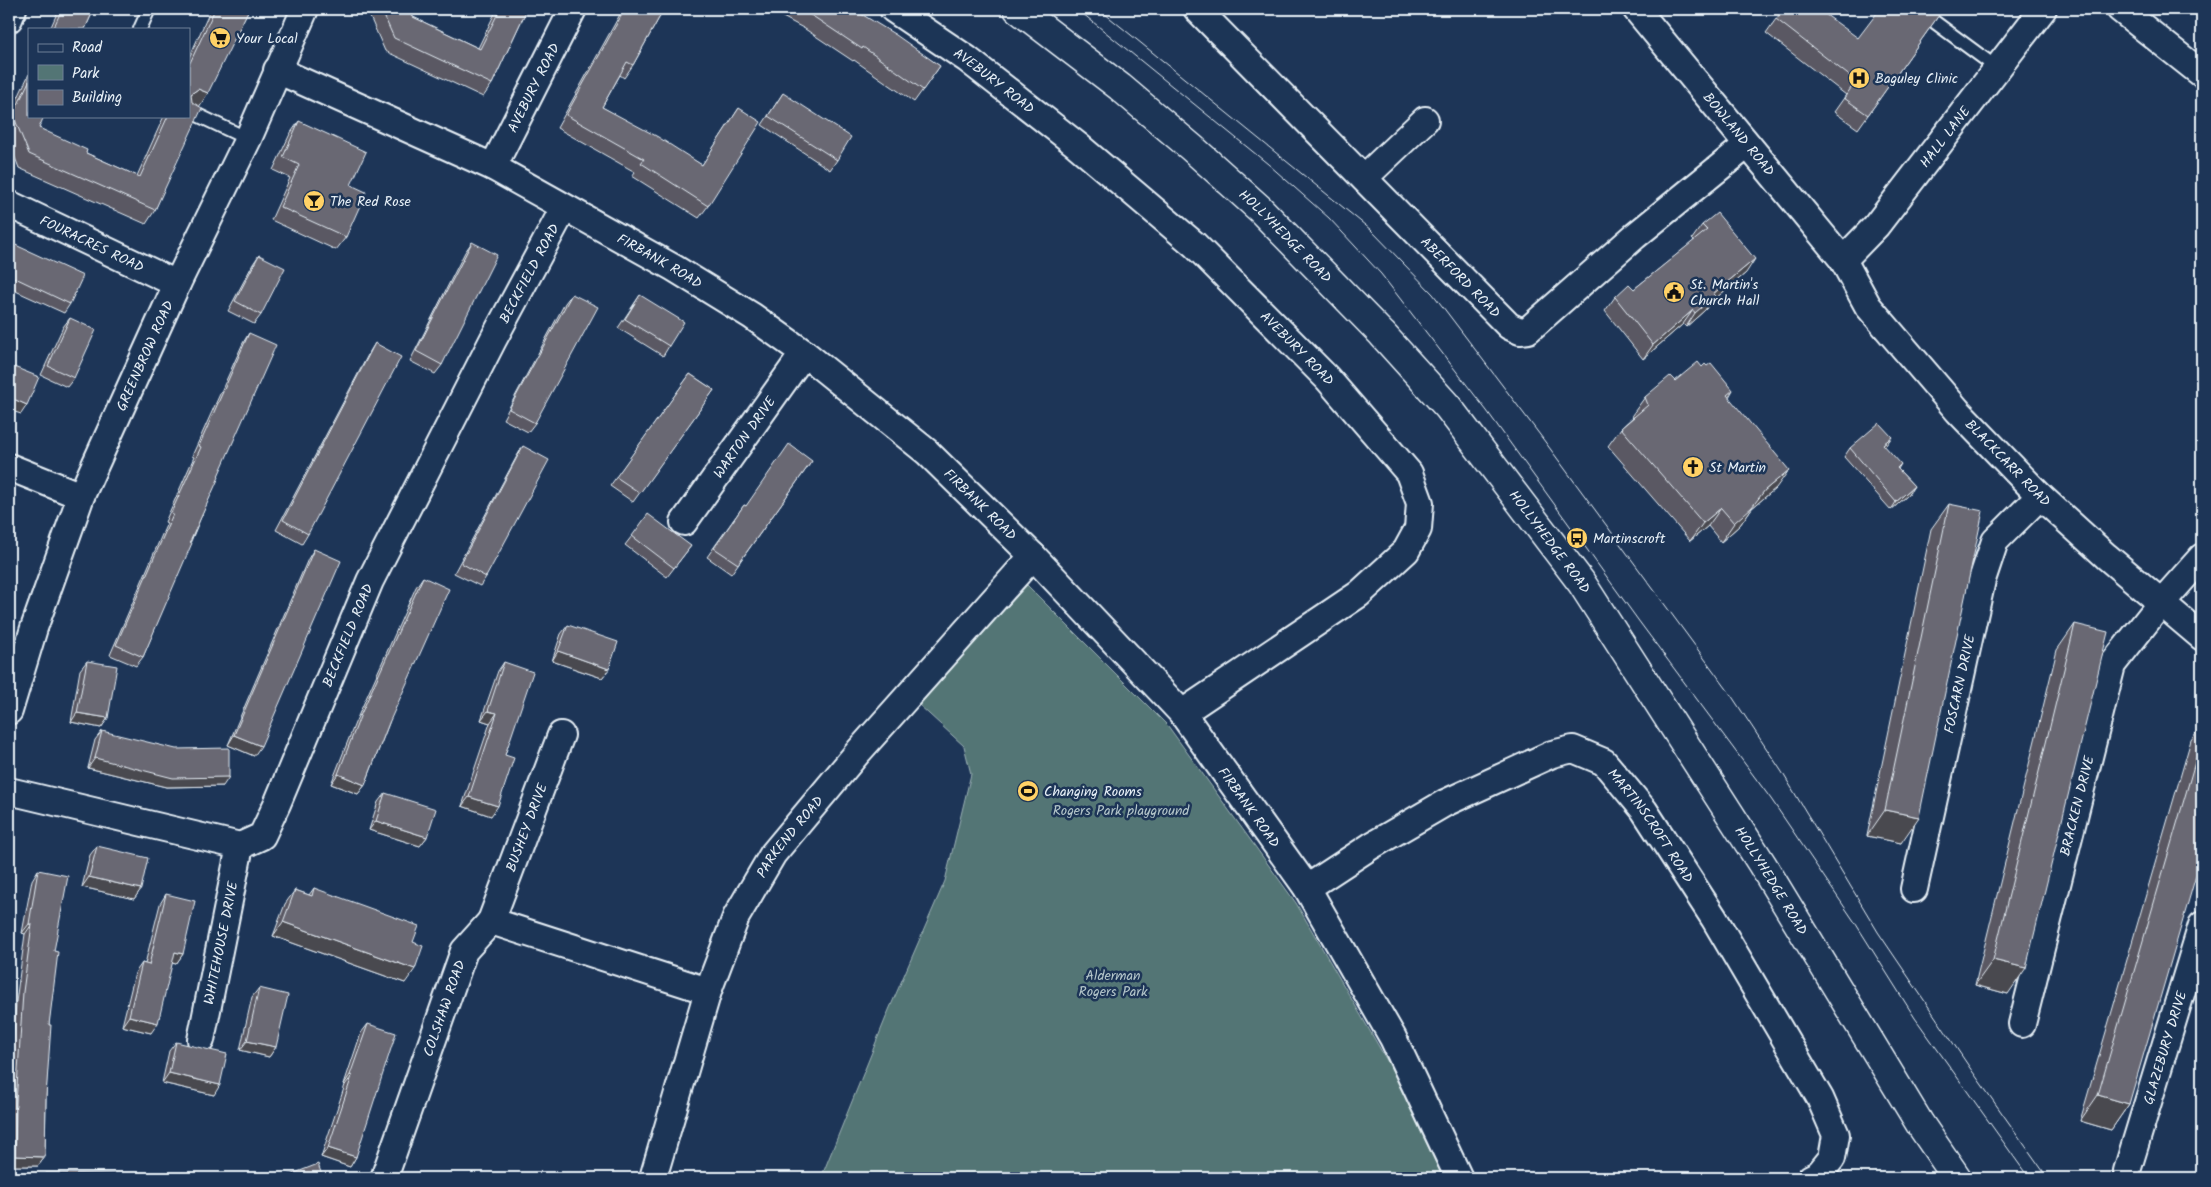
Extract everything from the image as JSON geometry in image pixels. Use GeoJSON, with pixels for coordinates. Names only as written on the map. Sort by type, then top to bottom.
{"type":"FeatureCollection","features":[{"type":"Feature","properties":{"kind":"street"},"geometry":{"type":"LineString","coordinates":[[9,19],[14,9]]}},
{"type":"Feature","properties":{"kind":"street","name":"GREENBROW ROAD"},"geometry":{"type":"LineString","coordinates":[[9,711],[34,628],[82,496],[177,284],[248,139],[305,9]]}},
{"type":"Feature","properties":{"kind":"street","name":"AVEBURY ROAD"},"geometry":{"type":"LineString","coordinates":[[493,167],[574,9]]}},
{"type":"Feature","properties":{"kind":"street","name":"AVEBURY ROAD"},"geometry":{"type":"LineString","coordinates":[[893,9],[968,60],[1061,133],[1195,245],[1327,378],[1409,473],[1420,503],[1418,529],[1406,551],[1359,594],[1182,713]]}},
{"type":"Feature","properties":{"kind":"street","name":"HOLLYHEDGE ROAD"},"geometry":{"type":"LineString","coordinates":[[1018,9],[1120,87],[1260,209],[1382,334],[1448,407],[1582,582],[1757,856],[1920,1124],[1957,1178]]}},
{"type":"Feature","properties":{"kind":"street","name":"ABERFORD ROAD"},"geometry":{"type":"LineString","coordinates":[[1197,9],[1508,326],[1523,338],[1528,330],[1634,236],[1747,145]]}},
{"type":"Feature","properties":{"kind":"street","name":"BOWLAND ROAD"},"geometry":{"type":"LineString","coordinates":[[1636,9],[1843,260]]}},
{"type":"Feature","properties":{"kind":"street","name":"HALL LANE"},"geometry":{"type":"LineString","coordinates":[[1843,260],[1876,226],[2042,9]]}},
{"type":"Feature","properties":{"kind":"street"},"geometry":{"type":"LineString","coordinates":[[2120,9],[2202,74]]}},
{"type":"Feature","properties":{"kind":"street","name":"FIRBANK ROAD"},"geometry":{"type":"LineString","coordinates":[[277,70],[493,167],[674,268],[752,316],[804,353],[928,452],[1033,556],[1182,713],[1307,888],[1393,1038],[1459,1178]]}},
{"type":"Feature","properties":{"kind":"street"},"geometry":{"type":"LineString","coordinates":[[1364,178],[1425,120]]}},
{"type":"Feature","properties":{"kind":"street","name":"FOURACRES ROAD"},"geometry":{"type":"LineString","coordinates":[[9,204],[177,284]]}},
{"type":"Feature","properties":{"kind":"street","name":"BECKFIELD ROAD"},"geometry":{"type":"LineString","coordinates":[[240,846],[262,836],[370,581],[493,340],[564,208]]}},
{"type":"Feature","properties":{"kind":"street","name":"BLACKCARR ROAD"},"geometry":{"type":"LineString","coordinates":[[1843,260],[1868,306],[1958,411],[2040,496],[2202,637]]}},
{"type":"Feature","properties":{"kind":"street","name":"WARTON DRIVE"},"geometry":{"type":"LineString","coordinates":[[684,522],[804,353]]}},
{"type":"Feature","properties":{"kind":"street"},"geometry":{"type":"LineString","coordinates":[[9,468],[82,496]]}},
{"type":"Feature","properties":{"kind":"street","name":"FOSCARN DRIVE"},"geometry":{"type":"LineString","coordinates":[[1914,889],[1982,580],[1995,541],[2040,496]]}},
{"type":"Feature","properties":{"kind":"street","name":"PARKEND ROAD"},"geometry":{"type":"LineString","coordinates":[[653,1178],[708,991],[736,917],[773,854],[859,751],[1033,556]]}},
{"type":"Feature","properties":{"kind":"street","name":"BRACKEN DRIVE"},"geometry":{"type":"LineString","coordinates":[[2022,1024],[2112,665],[2161,603],[2202,557]]}},
{"type":"Feature","properties":{"kind":"street","name":"BUSHEY DRIVE"},"geometry":{"type":"LineString","coordinates":[[491,921],[561,735]]}},
{"type":"Feature","properties":{"kind":"street","name":"MARTINSCROFT ROAD"},"geometry":{"type":"LineString","coordinates":[[1307,888],[1371,846],[1445,803],[1552,754],[1574,749],[1604,762],[1644,810],[1709,909],[1820,1098],[1836,1135],[1832,1158],[1819,1174],[1811,1178]]}},
{"type":"Feature","properties":{"kind":"street"},"geometry":{"type":"LineString","coordinates":[[9,791],[240,846]]}},
{"type":"Feature","properties":{"kind":"street","name":"WHITEHOUSE DRIVE"},"geometry":{"type":"LineString","coordinates":[[201,1040],[240,846]]}},
{"type":"Feature","properties":{"kind":"street"},"geometry":{"type":"LineString","coordinates":[[491,921],[708,991]]}},
{"type":"Feature","properties":{"kind":"street","name":"COLSHAW ROAD"},"geometry":{"type":"LineString","coordinates":[[384,1178],[464,951],[491,921]]}},
{"type":"Feature","properties":{"kind":"street","name":"GLAZEBURY DRIVE"},"geometry":{"type":"LineString","coordinates":[[2127,1171],[2202,925]]}},
{"type":"Feature","properties":{"kind":"lane"},"geometry":{"type":"LineString","coordinates":[[140,28],[149,9]]}},
{"type":"Feature","properties":{"kind":"lane"},"geometry":{"type":"LineString","coordinates":[[1917,9],[1997,68]]}},
{"type":"Feature","properties":{"kind":"lane"},"geometry":{"type":"LineString","coordinates":[[190,111],[248,139]]}},
{"type":"Feature","properties":{"kind":"green space","name":"Alderman Rogers Park"},"geometry":{"type":"Polygon","coordinates":[[[1027,585],[1168,726],[1296,903],[1389,1064],[1443,1178],[821,1178],[889,1010],[945,881],[971,774],[964,746],[918,704],[1027,585]]]}},
{"type":"Feature","properties":{"kind":"building"},"geometry":{"type":"Polygon","coordinates":[[[62,9],[94,9],[85,28],[53,28],[62,9]]]}},
{"type":"Feature","properties":{"kind":"building"},"geometry":{"type":"Polygon","coordinates":[[[215,9],[249,9],[208,93],[198,89],[191,94],[192,102],[202,108],[155,210],[29,154],[13,115],[28,83],[28,118],[43,118],[39,128],[87,150],[86,153],[140,177],[167,118],[190,118],[190,63],[215,9]]]}},
{"type":"Feature","properties":{"kind":"building"},"geometry":{"type":"Polygon","coordinates":[[[381,9],[409,9],[413,17],[480,49],[500,9],[527,9],[492,84],[394,38],[381,9]]]}},
{"type":"Feature","properties":{"kind":"building"},"geometry":{"type":"Polygon","coordinates":[[[625,9],[664,9],[633,65],[627,62],[602,107],[658,137],[702,165],[739,108],[761,122],[708,206],[641,163],[644,159],[566,115],[625,9]]]}},
{"type":"Feature","properties":{"kind":"building"},"geometry":{"type":"Polygon","coordinates":[[[800,9],[853,9],[896,35],[940,66],[923,90],[863,47],[862,49],[800,9]]]}},
{"type":"Feature","properties":{"kind":"building","name":"Baguley Clinic"},"geometry":{"type":"Polygon","coordinates":[[[1784,9],[1818,9],[1858,38],[1880,9],[1930,9],[1939,15],[1868,115],[1844,98],[1856,81],[1776,19],[1784,9]]]}},
{"type":"Feature","properties":{"kind":"building"},"geometry":{"type":"Polygon","coordinates":[[[783,93],[851,137],[837,160],[768,116],[783,93]]]}},
{"type":"Feature","properties":{"kind":"building"},"geometry":{"type":"Polygon","coordinates":[[[299,121],[366,152],[351,185],[366,192],[346,237],[280,207],[299,165],[283,157],[299,121]]]}},
{"type":"Feature","properties":{"kind":"building","name":"St. Martin's Church Hall"},"geometry":{"type":"Polygon","coordinates":[[[1717,213],[1755,259],[1713,294],[1715,296],[1695,313],[1693,310],[1653,345],[1615,297],[1629,284],[1634,289],[1707,230],[1702,225],[1717,213]]]}},
{"type":"Feature","properties":{"kind":"building"},"geometry":{"type":"Polygon","coordinates":[[[9,242],[83,276],[70,304],[9,275],[9,242]]]}},
{"type":"Feature","properties":{"kind":"building"},"geometry":{"type":"Polygon","coordinates":[[[472,242],[497,255],[442,365],[416,351],[472,242]]]}},
{"type":"Feature","properties":{"kind":"building"},"geometry":{"type":"Polygon","coordinates":[[[259,255],[285,268],[261,315],[235,301],[259,255]]]}},
{"type":"Feature","properties":{"kind":"building"},"geometry":{"type":"Polygon","coordinates":[[[572,294],[598,307],[535,423],[509,409],[572,294]]]}},
{"type":"Feature","properties":{"kind":"building"},"geometry":{"type":"Polygon","coordinates":[[[640,295],[684,322],[669,346],[625,319],[640,295]]]}},
{"type":"Feature","properties":{"kind":"building"},"geometry":{"type":"Polygon","coordinates":[[[70,318],[96,330],[74,378],[48,366],[70,318]]]}},
{"type":"Feature","properties":{"kind":"building"},"geometry":{"type":"Polygon","coordinates":[[[249,333],[276,345],[218,476],[190,542],[192,543],[143,657],[116,645],[173,514],[171,513],[201,447],[199,446],[249,333]]]}},
{"type":"Feature","properties":{"kind":"building"},"geometry":{"type":"Polygon","coordinates":[[[375,343],[401,357],[308,534],[283,520],[375,343]]]}},
{"type":"Feature","properties":{"kind":"building","name":"St Martin"},"geometry":{"type":"Polygon","coordinates":[[[1698,362],[1702,367],[1705,364],[1707,366],[1711,363],[1733,390],[1727,395],[1789,470],[1765,490],[1752,507],[1734,523],[1721,508],[1703,523],[1621,428],[1648,405],[1645,397],[1670,376],[1675,381],[1698,362]]]}},
{"type":"Feature","properties":{"kind":"building"},"geometry":{"type":"Polygon","coordinates":[[[9,365],[39,377],[27,405],[9,397],[9,365]]]}},
{"type":"Feature","properties":{"kind":"building"},"geometry":{"type":"Polygon","coordinates":[[[690,374],[714,390],[640,493],[616,477],[690,374]]]}},
{"type":"Feature","properties":{"kind":"building"},"geometry":{"type":"Polygon","coordinates":[[[1879,423],[1892,437],[1883,444],[1901,464],[1897,468],[1914,486],[1896,502],[1850,448],[1879,423]]]}},
{"type":"Feature","properties":{"kind":"building"},"geometry":{"type":"Polygon","coordinates":[[[789,444],[812,461],[738,564],[714,548],[789,444]]]}},
{"type":"Feature","properties":{"kind":"building"},"geometry":{"type":"Polygon","coordinates":[[[523,446],[549,460],[486,577],[461,563],[523,446]]]}},
{"type":"Feature","properties":{"kind":"building"},"geometry":{"type":"Polygon","coordinates":[[[1949,504],[1983,511],[1919,817],[1885,810],[1949,504]]]}},
{"type":"Feature","properties":{"kind":"building"},"geometry":{"type":"Polygon","coordinates":[[[648,514],[691,546],[674,568],[632,536],[648,514]]]}},
{"type":"Feature","properties":{"kind":"building"},"geometry":{"type":"Polygon","coordinates":[[[314,549],[341,561],[261,746],[234,735],[314,549]]]}},
{"type":"Feature","properties":{"kind":"building"},"geometry":{"type":"Polygon","coordinates":[[[423,577],[449,589],[389,723],[365,785],[338,774],[361,714],[423,577]]]}},
{"type":"Feature","properties":{"kind":"building"},"geometry":{"type":"Polygon","coordinates":[[[2075,624],[2108,632],[2026,968],[1993,960],[2075,624]]]}},
{"type":"Feature","properties":{"kind":"building"},"geometry":{"type":"Polygon","coordinates":[[[568,625],[618,642],[609,669],[558,651],[568,625]]]}},
{"type":"Feature","properties":{"kind":"building"},"geometry":{"type":"Polygon","coordinates":[[[87,661],[117,666],[108,718],[77,713],[87,661]]]}},
{"type":"Feature","properties":{"kind":"building"},"geometry":{"type":"Polygon","coordinates":[[[504,662],[533,672],[505,755],[514,758],[498,806],[469,797],[497,713],[488,711],[504,662]]]}},
{"type":"Feature","properties":{"kind":"building"},"geometry":{"type":"Polygon","coordinates":[[[102,731],[176,749],[229,748],[229,777],[173,778],[95,758],[102,731]]]}},
{"type":"Feature","properties":{"kind":"building"},"geometry":{"type":"Polygon","coordinates":[[[2202,738],[2202,855],[2129,1104],[2098,1095],[2202,738]]]}},
{"type":"Feature","properties":{"kind":"building"},"geometry":{"type":"Polygon","coordinates":[[[385,793],[436,809],[427,837],[376,821],[385,793]]]}},
{"type":"Feature","properties":{"kind":"building"},"geometry":{"type":"Polygon","coordinates":[[[97,846],[148,858],[141,889],[89,877],[97,846]]]}},
{"type":"Feature","properties":{"kind":"building"},"geometry":{"type":"Polygon","coordinates":[[[38,870],[68,876],[54,951],[58,952],[49,1025],[51,1025],[46,1097],[45,1157],[15,1156],[16,1103],[23,992],[32,924],[29,924],[38,870]]]}},
{"type":"Feature","properties":{"kind":"building"},"geometry":{"type":"Polygon","coordinates":[[[314,888],[419,926],[413,942],[423,946],[415,969],[283,922],[295,890],[312,896],[314,888]]]}},
{"type":"Feature","properties":{"kind":"building"},"geometry":{"type":"Polygon","coordinates":[[[166,894],[195,901],[183,954],[175,952],[158,1023],[129,1016],[142,963],[149,965],[166,894]]]}},
{"type":"Feature","properties":{"kind":"building"},"geometry":{"type":"Polygon","coordinates":[[[259,988],[288,995],[276,1047],[247,1041],[259,988]]]}},
{"type":"Feature","properties":{"kind":"building"},"geometry":{"type":"Polygon","coordinates":[[[368,1024],[396,1033],[356,1157],[328,1148],[368,1024]]]}},
{"type":"Feature","properties":{"kind":"building"},"geometry":{"type":"Polygon","coordinates":[[[176,1042],[227,1054],[220,1085],[169,1073],[176,1042]]]}},
{"type":"Feature","properties":{"kind":"building"},"geometry":{"type":"Polygon","coordinates":[[[318,1164],[323,1178],[282,1178],[318,1164]]]}},
{"type":"Feature","properties":{"kind":"building"},"geometry":{"type":"Polygon","coordinates":[[[46,1173],[249,1176],[249,1178],[46,1178],[46,1173]]]}},
{"type":"Feature","properties":{"kind":"tram line"},"geometry":{"type":"LineString","coordinates":[[1077,9],[1268,164],[1329,218],[1381,274],[1487,411],[1638,620],[1771,799],[1854,921],[1915,1018],[2029,1178]]}},
{"type":"Feature","properties":{"kind":"tram line"},"geometry":{"type":"LineString","coordinates":[[1099,9],[1371,230],[1433,294],[1540,435],[1729,692],[1782,772],[1878,932],[1970,1068],[2048,1178]]}},
{"type":"Feature","properties":{"kind":"place","name":"Your Local"},"geometry":{"type":"Point","coordinates":[220,38]}},
{"type":"Feature","properties":{"kind":"place","name":"Baguley Clinic"},"geometry":{"type":"Point","coordinates":[1859,78]}},
{"type":"Feature","properties":{"kind":"place","name":"The Red Rose"},"geometry":{"type":"Point","coordinates":[314,201]}},
{"type":"Feature","properties":{"kind":"place","name":"St. Martin's Church Hall"},"geometry":{"type":"Point","coordinates":[1674,292]}},
{"type":"Feature","properties":{"kind":"place","name":"St Martin"},"geometry":{"type":"Point","coordinates":[1693,467]}},
{"type":"Feature","properties":{"kind":"place","name":"Martinscroft"},"geometry":{"type":"Point","coordinates":[1577,538]}},
{"type":"Feature","properties":{"kind":"place","name":"Changing Rooms"},"geometry":{"type":"Point","coordinates":[1028,791]}},
{"type":"Feature","properties":{"kind":"park label","name":"Rogers Park playground"},"geometry":{"type":"Point","coordinates":[1121,810]}}]}
